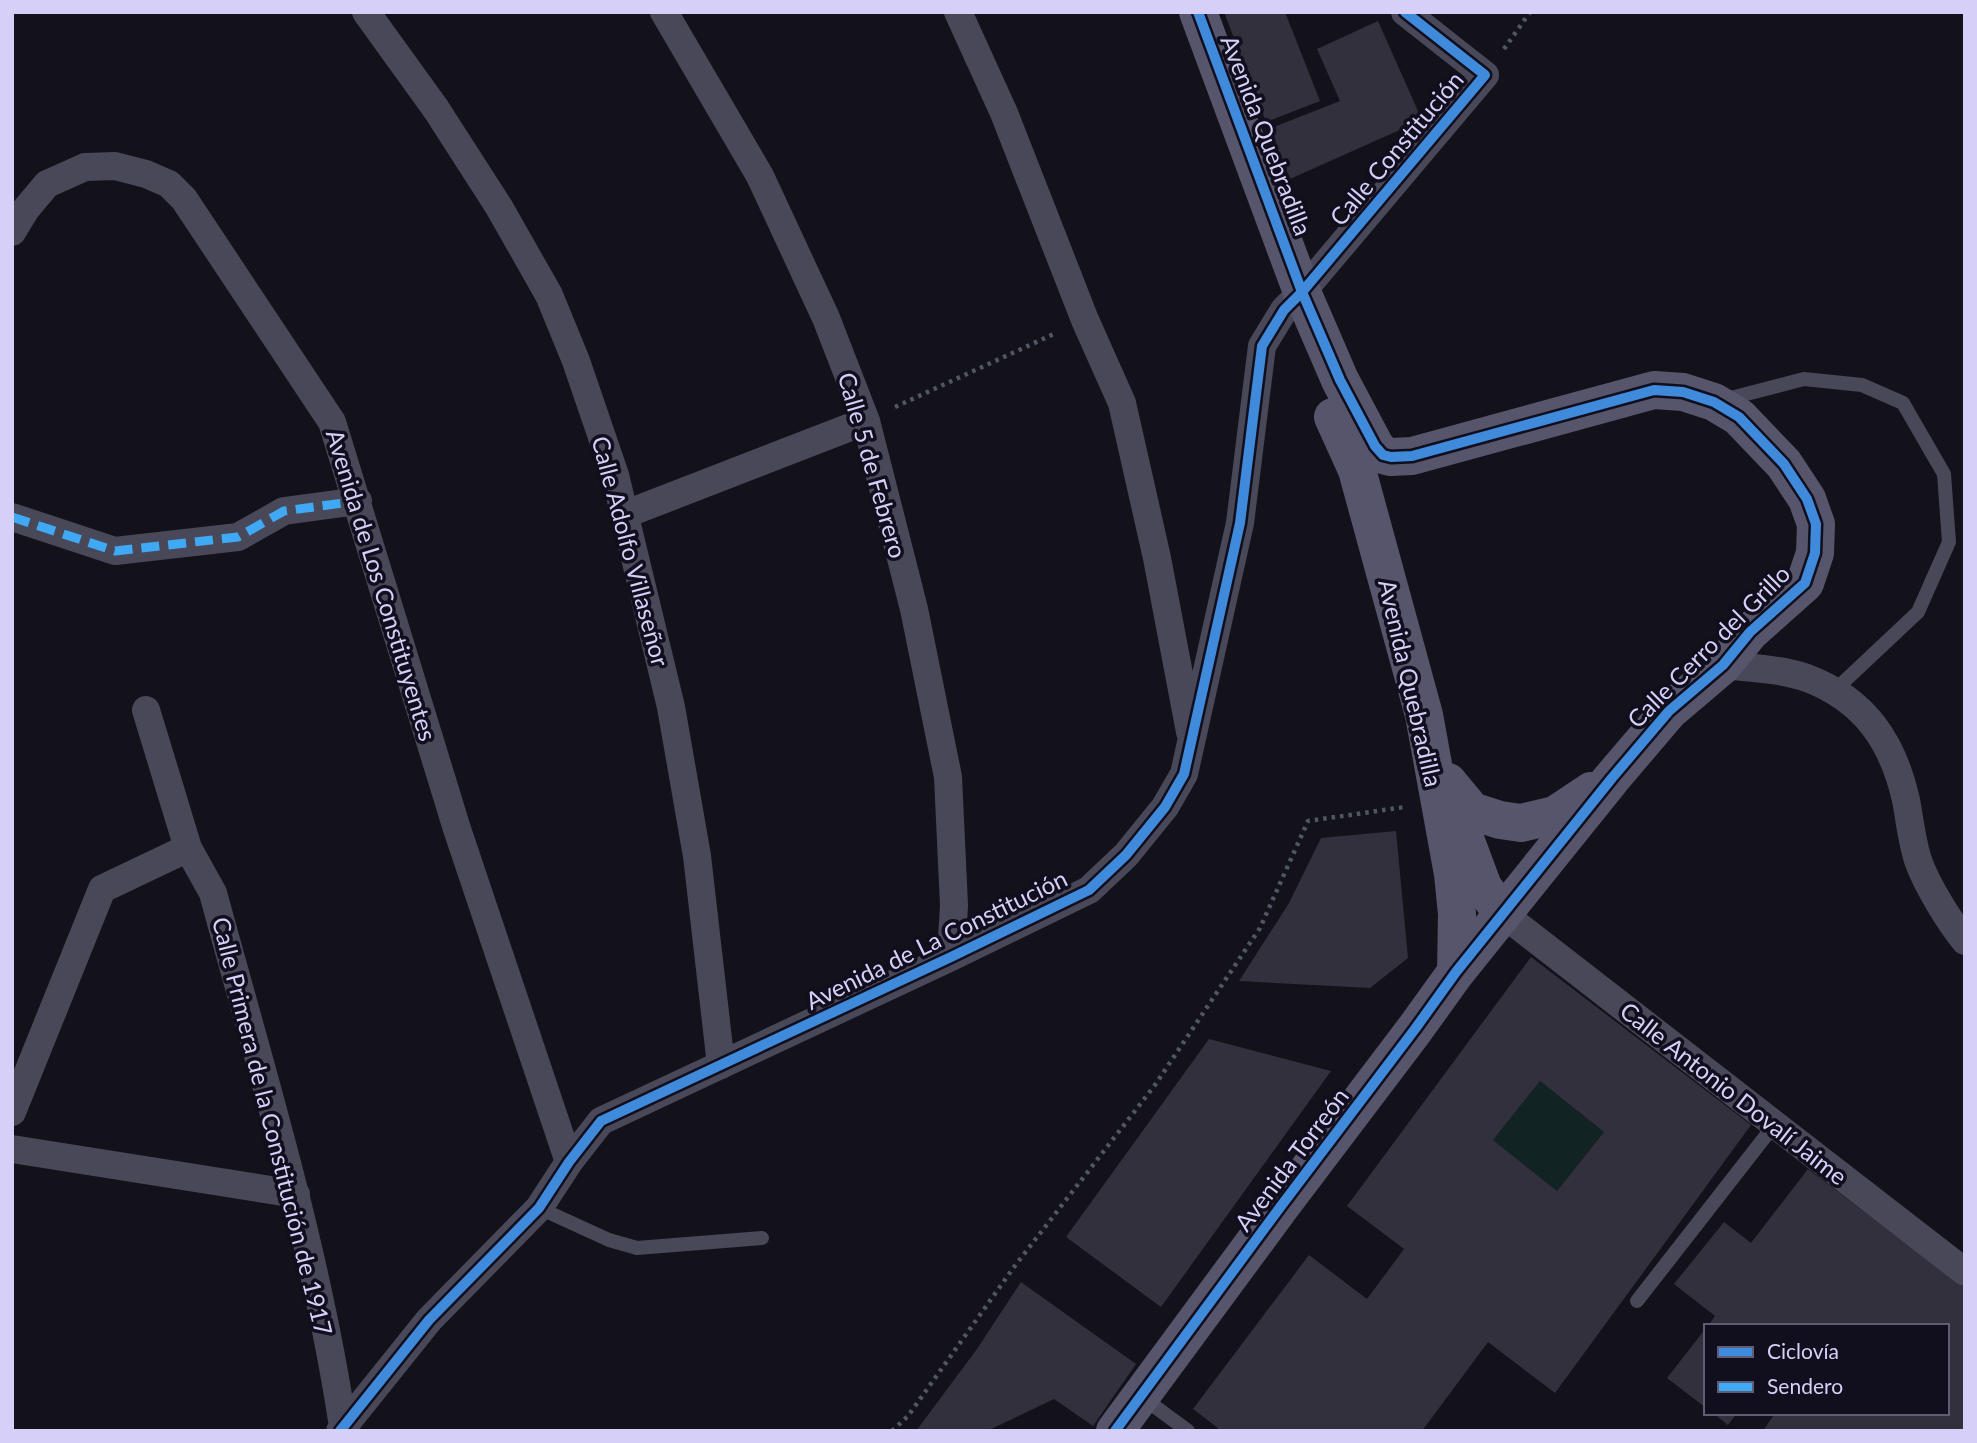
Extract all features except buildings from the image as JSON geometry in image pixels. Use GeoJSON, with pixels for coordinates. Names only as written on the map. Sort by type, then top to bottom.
{"type":"FeatureCollection","features":[{"type":"Feature","properties":{"kind":"street","name":"Calle Adolfo Villaseñor"},"geometry":{"type":"LineString","coordinates":[[366,12],[436,109],[499,207],[549,295],[576,360],[626,514],[671,707],[695,842],[721,1065]]}},
{"type":"Feature","properties":{"kind":"street","name":"Calle 5 de Febrero"},"geometry":{"type":"LineString","coordinates":[[664,12],[760,176],[826,318],[866,421],[914,609],[948,778],[954,905],[951,957]]}},
{"type":"Feature","properties":{"kind":"street"},"geometry":{"type":"LineString","coordinates":[[958,12],[1004,113],[1085,320],[1122,403],[1157,558],[1192,743]]}},
{"type":"Feature","properties":{"kind":"street","name":"Avenida Quebradilla"},"geometry":{"type":"LineString","coordinates":[[1171,12],[1210,111],[1293,301],[1340,380],[1364,427]]}},
{"type":"Feature","properties":{"kind":"street","name":"Avenida Quebradilla"},"geometry":{"type":"LineString","coordinates":[[1198,12],[1293,301],[1357,470],[1424,715],[1444,792],[1457,915],[1456,972]]}},
{"type":"Feature","properties":{"kind":"street"},"geometry":{"type":"LineString","coordinates":[[1405,12],[1485,75]]}},
{"type":"Feature","properties":{"kind":"street","name":"Calle Constitución"},"geometry":{"type":"LineString","coordinates":[[1293,301],[1485,75]]}},
{"type":"Feature","properties":{"kind":"street","name":"Avenida de Los Constituyentes"},"geometry":{"type":"LineString","coordinates":[[12,232],[26,209],[47,184],[85,167],[115,166],[146,174],[169,184],[184,199],[332,422],[457,829],[569,1162]]}},
{"type":"Feature","properties":{"kind":"street","name":"Avenida de La Constitución"},"geometry":{"type":"LineString","coordinates":[[341,1429],[429,1320],[539,1208],[569,1162],[601,1121],[1089,890],[1126,855],[1165,807],[1184,774],[1240,523],[1262,346],[1293,301]]}},
{"type":"Feature","properties":{"kind":"street","name":"Calle Cerro del Grillo"},"geometry":{"type":"LineString","coordinates":[[1364,427],[1383,455],[1412,456],[1654,390],[1683,392],[1714,402],[1739,417],[1784,464],[1807,499],[1816,524],[1815,553],[1805,583],[1750,632],[1723,664],[1669,711],[1503,914]]}},
{"type":"Feature","properties":{"kind":"street"},"geometry":{"type":"LineString","coordinates":[[626,514],[866,421]]}},
{"type":"Feature","properties":{"kind":"street"},"geometry":{"type":"LineString","coordinates":[[12,517],[114,551],[238,537],[284,511],[358,501]]}},
{"type":"Feature","properties":{"kind":"street","name":"Calle Cerro del Grillo"},"geometry":{"type":"LineString","coordinates":[[1723,664],[1806,678],[1857,707],[1877,729],[1896,761],[1919,863],[1954,927],[1965,941]]}},
{"type":"Feature","properties":{"kind":"street","name":"Calle Primera de la Constitución de 1917"},"geometry":{"type":"LineString","coordinates":[[146,710],[188,848],[213,893],[296,1194],[334,1369],[341,1429]]}},
{"type":"Feature","properties":{"kind":"street"},"geometry":{"type":"LineString","coordinates":[[1444,792],[1472,811],[1521,823],[1556,815],[1612,778]]}},
{"type":"Feature","properties":{"kind":"street"},"geometry":{"type":"LineString","coordinates":[[1444,792],[1483,887],[1503,914]]}},
{"type":"Feature","properties":{"kind":"street"},"geometry":{"type":"LineString","coordinates":[[12,1112],[102,889],[188,848]]}},
{"type":"Feature","properties":{"kind":"street","name":"Avenida Torreón"},"geometry":{"type":"LineString","coordinates":[[1115,1431],[1456,972],[1503,914]]}},
{"type":"Feature","properties":{"kind":"street","name":"Calle Antonio Dovalí Jaime"},"geometry":{"type":"LineString","coordinates":[[1503,914],[1965,1272]]}},
{"type":"Feature","properties":{"kind":"street"},"geometry":{"type":"LineString","coordinates":[[12,1149],[296,1194]]}},
{"type":"Feature","properties":{"kind":"lane"},"geometry":{"type":"LineString","coordinates":[[1714,402],[1804,379],[1862,385],[1903,403],[1944,474],[1949,542],[1918,612],[1833,692]]}},
{"type":"Feature","properties":{"kind":"lane"},"geometry":{"type":"LineString","coordinates":[[1637,1301],[1775,1125]]}},
{"type":"Feature","properties":{"kind":"lane"},"geometry":{"type":"LineString","coordinates":[[539,1208],[609,1240],[637,1248],[762,1238]]}},
{"type":"Feature","properties":{"kind":"lane"},"geometry":{"type":"LineString","coordinates":[[1141,1396],[1188,1431]]}},
{"type":"Feature","properties":{"kind":"path"},"geometry":{"type":"LineString","coordinates":[[866,421],[1085,320]]}},
{"type":"Feature","properties":{"kind":"path"},"geometry":{"type":"LineString","coordinates":[[892,1431],[908,1416],[1014,1267],[1155,1085],[1260,928],[1308,821],[1444,792]]}},
{"type":"Feature","properties":{"kind":"shaded area"},"geometry":{"type":"Polygon","coordinates":[[[1540,1081],[1604,1132],[1557,1191],[1493,1140],[1540,1081]]]}},
{"type":"Feature","properties":{"kind":"marked path"},"geometry":{"type":"LineString","coordinates":[[12,517],[115,551],[238,537],[284,511],[358,501]]}},
{"type":"Feature","properties":{"kind":"cycle path"},"geometry":{"type":"LineString","coordinates":[[1115,1431],[1456,972],[1669,711],[1723,665],[1750,632],[1805,583],[1815,553],[1816,524],[1807,499],[1784,464],[1739,417],[1714,402],[1683,392],[1654,390],[1412,456],[1383,455],[1375,446],[1340,380],[1302,292],[1198,12]]}},
{"type":"Feature","properties":{"kind":"cycle path"},"geometry":{"type":"LineString","coordinates":[[340,1431],[429,1320],[539,1208],[569,1162],[601,1121],[1089,890],[1126,855],[1165,807],[1184,774],[1240,523],[1262,346],[1284,310],[1485,75],[1405,12]]}}]}
